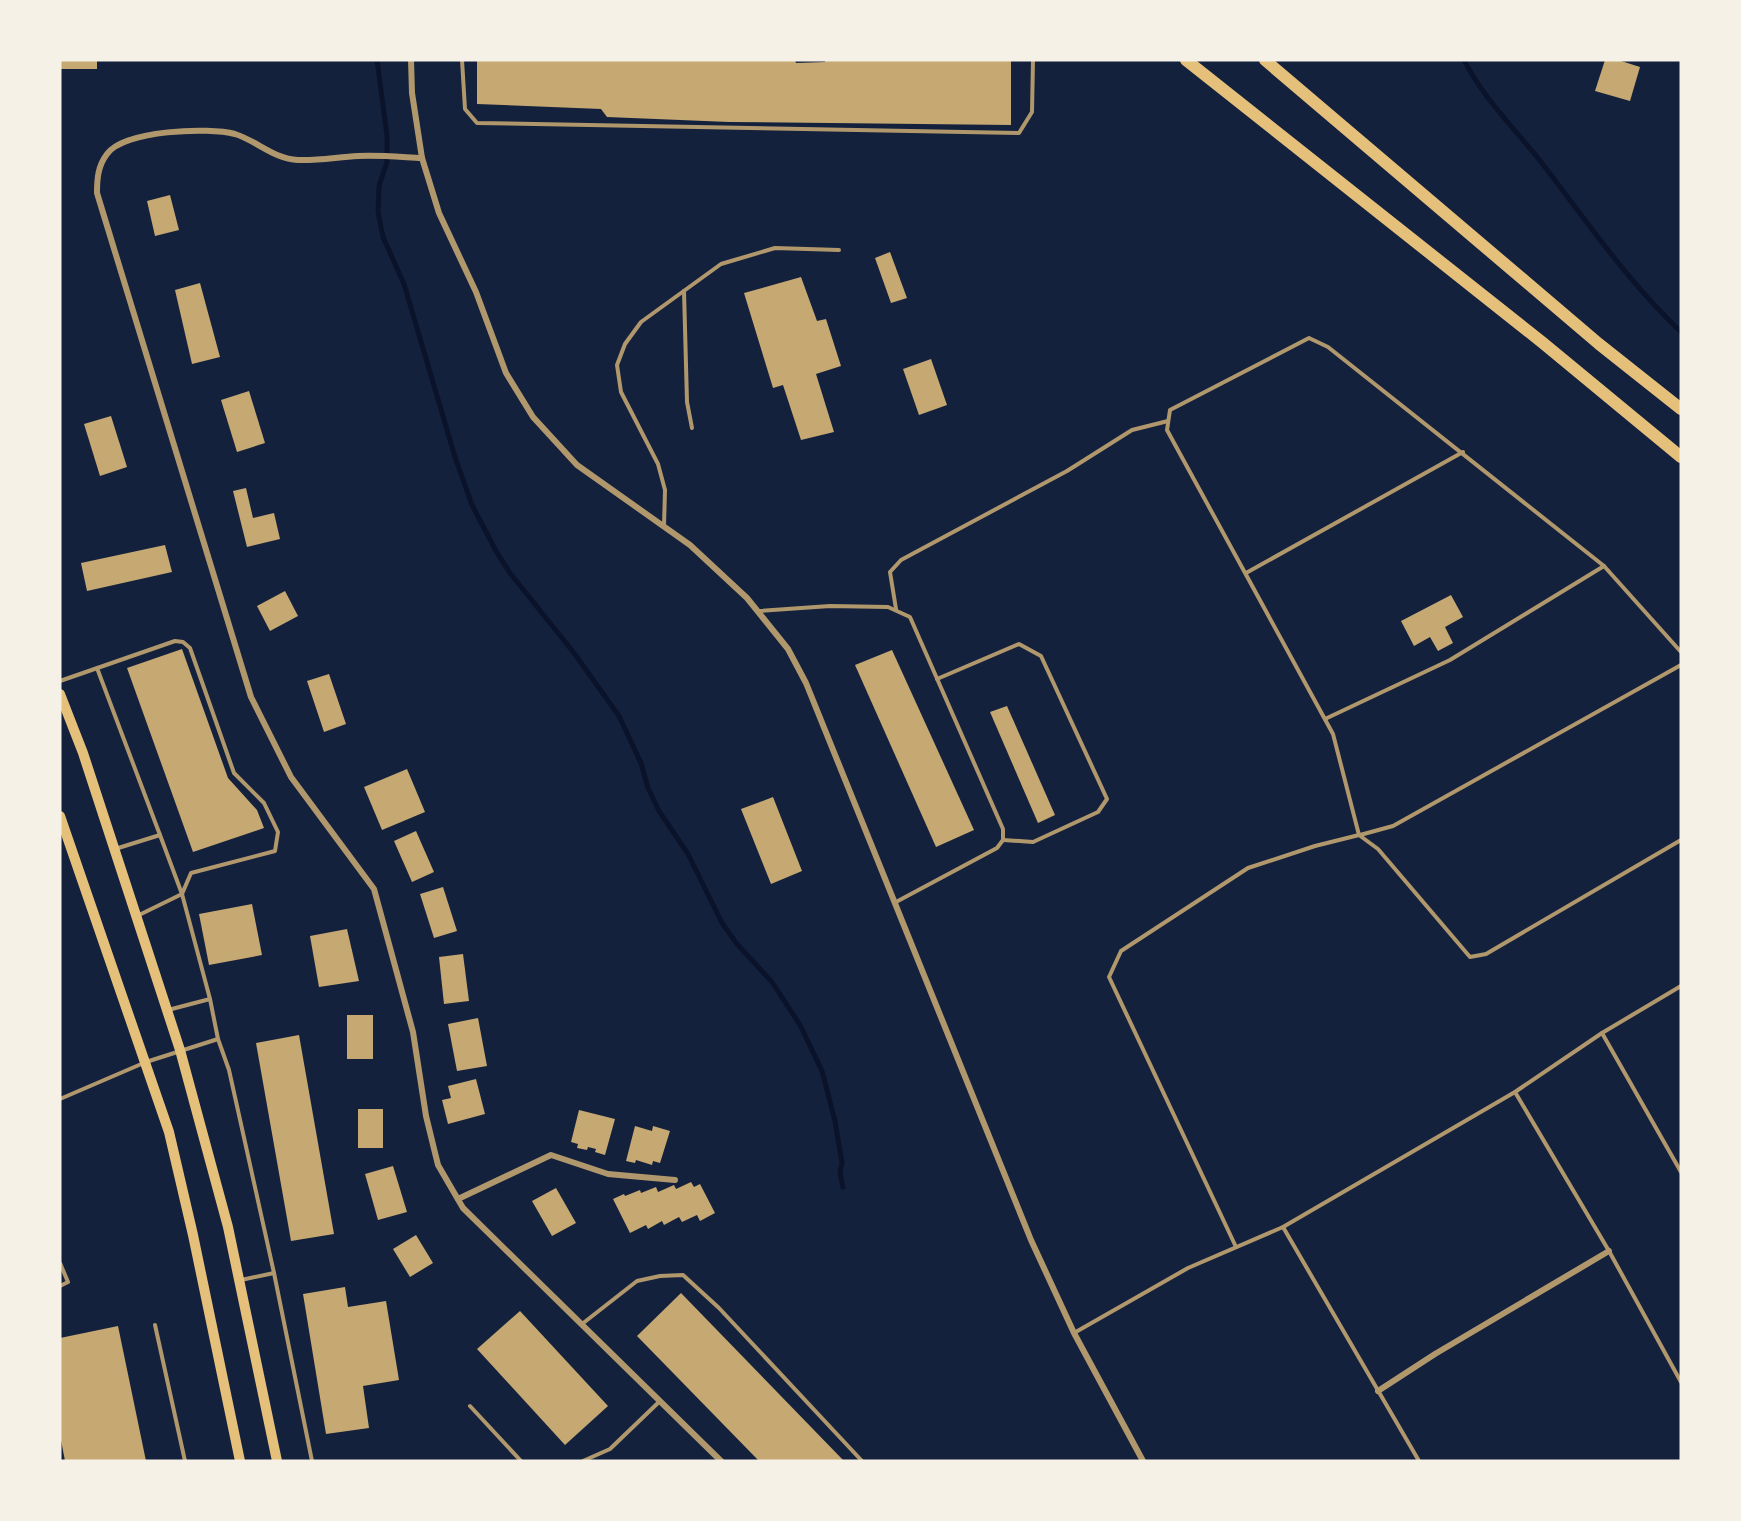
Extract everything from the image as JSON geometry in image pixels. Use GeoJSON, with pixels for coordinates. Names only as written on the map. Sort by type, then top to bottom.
{"type":"FeatureCollection","features":[{"type":"Feature","properties":{"kind":"main road"},"geometry":{"type":"LineString","coordinates":[[1186,60],[1534,336],[1681,457]]}},
{"type":"Feature","properties":{"kind":"main road"},"geometry":{"type":"LineString","coordinates":[[1265,60],[1599,344],[1681,409]]}},
{"type":"Feature","properties":{"kind":"main road"},"geometry":{"type":"LineString","coordinates":[[60,694],[83,753],[180,1050],[228,1227],[277,1461]]}},
{"type":"Feature","properties":{"kind":"main road"},"geometry":{"type":"LineString","coordinates":[[60,816],[172,1143],[240,1461]]}},
{"type":"Feature","properties":{"kind":"street"},"geometry":{"type":"LineString","coordinates":[[411,60],[412,93],[422,158],[439,213],[476,292],[506,374],[533,417],[577,465],[690,545],[747,598],[788,649],[806,683],[1031,1240],[1074,1333],[1143,1461]]}},
{"type":"Feature","properties":{"kind":"street"},"geometry":{"type":"LineString","coordinates":[[422,158],[360,156],[298,160],[278,156],[237,135],[214,130],[171,132],[126,140],[108,152],[97,173],[98,193],[250,697],[291,777],[374,889],[413,1032],[426,1116],[438,1165],[463,1208],[721,1461]]}},
{"type":"Feature","properties":{"kind":"street"},"geometry":{"type":"LineString","coordinates":[[458,1199],[551,1155],[609,1174],[675,1180]]}},
{"type":"Feature","properties":{"kind":"street"},"geometry":{"type":"LineString","coordinates":[[1378,1391],[1609,1251]]}},
{"type":"Feature","properties":{"kind":"lane"},"geometry":{"type":"LineString","coordinates":[[462,60],[465,109],[477,123],[1019,133],[1032,112],[1033,60]]}},
{"type":"Feature","properties":{"kind":"lane"},"geometry":{"type":"LineString","coordinates":[[664,526],[665,490],[658,464],[621,392],[616,365],[625,344],[641,322],[721,264],[775,249],[839,250]]}},
{"type":"Feature","properties":{"kind":"lane"},"geometry":{"type":"LineString","coordinates":[[684,291],[687,402],[692,428]]}},
{"type":"Feature","properties":{"kind":"lane"},"geometry":{"type":"LineString","coordinates":[[1681,652],[1604,566],[1328,346],[1309,338],[1170,410],[1167,429],[1333,734],[1359,835],[1378,849],[1470,957],[1486,954],[1681,840]]}},
{"type":"Feature","properties":{"kind":"lane"},"geometry":{"type":"LineString","coordinates":[[896,610],[890,573],[901,560],[1067,471],[1132,430],[1168,422]]}},
{"type":"Feature","properties":{"kind":"lane"},"geometry":{"type":"LineString","coordinates":[[1246,573],[1463,452]]}},
{"type":"Feature","properties":{"kind":"lane"},"geometry":{"type":"LineString","coordinates":[[1325,719],[1450,660],[1604,566]]}},
{"type":"Feature","properties":{"kind":"lane"},"geometry":{"type":"LineString","coordinates":[[758,611],[830,606],[888,607],[910,617],[1003,829],[1003,840],[997,848],[896,902]]}},
{"type":"Feature","properties":{"kind":"lane"},"geometry":{"type":"LineString","coordinates":[[60,681],[175,641],[183,642],[190,648],[234,773],[264,803],[278,832],[275,851],[191,873],[182,894],[137,916]]}},
{"type":"Feature","properties":{"kind":"lane"},"geometry":{"type":"LineString","coordinates":[[937,679],[1019,644],[1041,656],[1107,799],[1098,812],[1033,842],[1003,840]]}},
{"type":"Feature","properties":{"kind":"lane"},"geometry":{"type":"LineString","coordinates":[[1236,1246],[1109,977],[1121,951],[1248,868],[1315,846],[1393,826],[1681,665]]}},
{"type":"Feature","properties":{"kind":"lane"},"geometry":{"type":"LineString","coordinates":[[97,668],[182,894],[210,999],[218,1039],[229,1070],[274,1273],[312,1461]]}},
{"type":"Feature","properties":{"kind":"lane"},"geometry":{"type":"LineString","coordinates":[[114,849],[160,835]]}},
{"type":"Feature","properties":{"kind":"lane"},"geometry":{"type":"LineString","coordinates":[[1074,1333],[1188,1268],[1282,1227],[1515,1092],[1602,1033],[1681,986]]}},
{"type":"Feature","properties":{"kind":"lane"},"geometry":{"type":"LineString","coordinates":[[168,1010],[210,999]]}},
{"type":"Feature","properties":{"kind":"lane"},"geometry":{"type":"LineString","coordinates":[[1602,1033],[1681,1172]]}},
{"type":"Feature","properties":{"kind":"lane"},"geometry":{"type":"LineString","coordinates":[[60,1099],[146,1062],[218,1039]]}},
{"type":"Feature","properties":{"kind":"lane"},"geometry":{"type":"LineString","coordinates":[[1515,1092],[1609,1251],[1681,1382]]}},
{"type":"Feature","properties":{"kind":"lane"},"geometry":{"type":"LineString","coordinates":[[1282,1227],[1419,1461]]}},
{"type":"Feature","properties":{"kind":"lane"},"geometry":{"type":"LineString","coordinates":[[60,1263],[68,1282],[60,1286]]}},
{"type":"Feature","properties":{"kind":"lane"},"geometry":{"type":"LineString","coordinates":[[239,1281],[274,1273]]}},
{"type":"Feature","properties":{"kind":"lane"},"geometry":{"type":"LineString","coordinates":[[582,1324],[637,1281],[660,1276],[683,1275],[719,1308],[862,1461]]}},
{"type":"Feature","properties":{"kind":"lane"},"geometry":{"type":"LineString","coordinates":[[155,1325],[185,1461]]}},
{"type":"Feature","properties":{"kind":"lane"},"geometry":{"type":"LineString","coordinates":[[583,1461],[610,1449],[660,1401]]}},
{"type":"Feature","properties":{"kind":"lane"},"geometry":{"type":"LineString","coordinates":[[470,1406],[520,1461]]}},
{"type":"Feature","properties":{"kind":"lane"},"geometry":{"type":"LineString","coordinates":[[601,1453],[601,1461]]}},
{"type":"Feature","properties":{"kind":"building"},"geometry":{"type":"Polygon","coordinates":[[[60,60],[97,60],[97,69],[60,69],[60,60]]]}},
{"type":"Feature","properties":{"kind":"building"},"geometry":{"type":"Polygon","coordinates":[[[477,60],[795,60],[796,63],[825,62],[825,60],[1011,60],[1011,125],[729,122],[607,117],[601,109],[477,104],[477,60]]]}},
{"type":"Feature","properties":{"kind":"building"},"geometry":{"type":"Polygon","coordinates":[[[1605,60],[1618,60],[1640,67],[1630,101],[1595,91],[1605,60]]]}},
{"type":"Feature","properties":{"kind":"building"},"geometry":{"type":"Polygon","coordinates":[[[170,195],[179,230],[155,236],[147,201],[170,195]]]}},
{"type":"Feature","properties":{"kind":"building"},"geometry":{"type":"Polygon","coordinates":[[[890,252],[907,298],[891,303],[875,258],[890,252]]]}},
{"type":"Feature","properties":{"kind":"building"},"geometry":{"type":"Polygon","coordinates":[[[801,277],[817,321],[826,319],[841,366],[816,374],[834,432],[801,440],[783,385],[773,388],[744,293],[801,277]]]}},
{"type":"Feature","properties":{"kind":"building"},"geometry":{"type":"Polygon","coordinates":[[[200,283],[220,357],[192,364],[175,290],[200,283]]]}},
{"type":"Feature","properties":{"kind":"building"},"geometry":{"type":"Polygon","coordinates":[[[931,359],[947,405],[919,415],[903,369],[931,359]]]}},
{"type":"Feature","properties":{"kind":"building"},"geometry":{"type":"Polygon","coordinates":[[[249,391],[265,443],[237,452],[221,400],[249,391]]]}},
{"type":"Feature","properties":{"kind":"building"},"geometry":{"type":"Polygon","coordinates":[[[111,416],[127,467],[100,476],[84,424],[111,416]]]}},
{"type":"Feature","properties":{"kind":"building"},"geometry":{"type":"Polygon","coordinates":[[[246,488],[253,518],[274,513],[280,539],[247,547],[233,491],[246,488]]]}},
{"type":"Feature","properties":{"kind":"building"},"geometry":{"type":"Polygon","coordinates":[[[165,545],[172,572],[87,591],[81,563],[165,545]]]}},
{"type":"Feature","properties":{"kind":"building"},"geometry":{"type":"Polygon","coordinates":[[[285,591],[298,616],[270,631],[257,606],[285,591]]]}},
{"type":"Feature","properties":{"kind":"building"},"geometry":{"type":"Polygon","coordinates":[[[1451,595],[1463,617],[1445,627],[1453,643],[1438,651],[1430,637],[1414,646],[1401,621],[1451,595]]]}},
{"type":"Feature","properties":{"kind":"building"},"geometry":{"type":"Polygon","coordinates":[[[182,649],[228,778],[257,810],[264,828],[193,852],[127,668],[182,649]]]}},
{"type":"Feature","properties":{"kind":"building"},"geometry":{"type":"Polygon","coordinates":[[[892,650],[974,830],[936,847],[855,665],[892,650]]]}},
{"type":"Feature","properties":{"kind":"building"},"geometry":{"type":"Polygon","coordinates":[[[329,674],[346,724],[324,732],[307,681],[329,674]]]}},
{"type":"Feature","properties":{"kind":"building"},"geometry":{"type":"Polygon","coordinates":[[[1007,706],[1055,815],[1038,823],[990,712],[1007,706]]]}},
{"type":"Feature","properties":{"kind":"building"},"geometry":{"type":"Polygon","coordinates":[[[407,769],[425,812],[382,830],[364,787],[407,769]]]}},
{"type":"Feature","properties":{"kind":"building"},"geometry":{"type":"Polygon","coordinates":[[[773,797],[802,871],[771,884],[741,809],[773,797]]]}},
{"type":"Feature","properties":{"kind":"building"},"geometry":{"type":"Polygon","coordinates":[[[416,831],[434,872],[412,882],[394,841],[416,831]]]}},
{"type":"Feature","properties":{"kind":"building"},"geometry":{"type":"Polygon","coordinates":[[[443,887],[457,931],[434,938],[420,894],[443,887]]]}},
{"type":"Feature","properties":{"kind":"building"},"geometry":{"type":"Polygon","coordinates":[[[252,904],[262,955],[209,965],[199,914],[252,904]]]}},
{"type":"Feature","properties":{"kind":"building"},"geometry":{"type":"Polygon","coordinates":[[[347,929],[359,981],[319,987],[310,936],[347,929]]]}},
{"type":"Feature","properties":{"kind":"building"},"geometry":{"type":"Polygon","coordinates":[[[463,954],[469,1001],[444,1004],[439,957],[463,954]]]}},
{"type":"Feature","properties":{"kind":"building"},"geometry":{"type":"Polygon","coordinates":[[[347,1015],[373,1015],[373,1059],[347,1059],[347,1015]]]}},
{"type":"Feature","properties":{"kind":"building"},"geometry":{"type":"Polygon","coordinates":[[[478,1018],[487,1066],[457,1071],[448,1024],[478,1018]]]}},
{"type":"Feature","properties":{"kind":"building"},"geometry":{"type":"Polygon","coordinates":[[[299,1035],[334,1234],[291,1241],[256,1043],[299,1035]]]}},
{"type":"Feature","properties":{"kind":"building"},"geometry":{"type":"Polygon","coordinates":[[[476,1079],[485,1114],[448,1124],[442,1100],[451,1098],[448,1086],[476,1079]]]}},
{"type":"Feature","properties":{"kind":"building"},"geometry":{"type":"Polygon","coordinates":[[[358,1109],[383,1109],[383,1148],[358,1148],[358,1109]]]}},
{"type":"Feature","properties":{"kind":"building"},"geometry":{"type":"Polygon","coordinates":[[[579,1110],[615,1119],[605,1155],[588,1147],[587,1150],[577,1148],[578,1144],[571,1142],[579,1110]]]}},
{"type":"Feature","properties":{"kind":"building"},"geometry":{"type":"Polygon","coordinates":[[[635,1126],[652,1131],[653,1126],[670,1131],[660,1163],[653,1161],[652,1165],[636,1160],[635,1163],[626,1161],[635,1126]]]}},
{"type":"Feature","properties":{"kind":"building"},"geometry":{"type":"Polygon","coordinates":[[[393,1166],[407,1212],[378,1220],[365,1174],[393,1166]]]}},
{"type":"Feature","properties":{"kind":"building"},"geometry":{"type":"Polygon","coordinates":[[[691,1182],[694,1187],[700,1184],[715,1213],[700,1221],[697,1215],[682,1222],[679,1217],[664,1225],[662,1221],[648,1229],[646,1225],[630,1233],[613,1199],[624,1194],[625,1196],[640,1190],[641,1193],[656,1187],[658,1192],[674,1185],[676,1189],[691,1182]]]}},
{"type":"Feature","properties":{"kind":"building"},"geometry":{"type":"Polygon","coordinates":[[[556,1188],[576,1223],[552,1236],[532,1201],[556,1188]]]}},
{"type":"Feature","properties":{"kind":"building"},"geometry":{"type":"Polygon","coordinates":[[[416,1235],[433,1263],[410,1277],[393,1249],[416,1235]]]}},
{"type":"Feature","properties":{"kind":"building"},"geometry":{"type":"Polygon","coordinates":[[[345,1287],[348,1307],[386,1301],[399,1380],[363,1386],[369,1428],[326,1434],[303,1294],[345,1287]]]}},
{"type":"Feature","properties":{"kind":"building"},"geometry":{"type":"Polygon","coordinates":[[[681,1293],[844,1461],[759,1461],[637,1336],[681,1293]]]}},
{"type":"Feature","properties":{"kind":"building"},"geometry":{"type":"Polygon","coordinates":[[[520,1311],[608,1406],[565,1445],[477,1349],[520,1311]]]}},
{"type":"Feature","properties":{"kind":"building"},"geometry":{"type":"Polygon","coordinates":[[[118,1326],[146,1461],[65,1461],[60,1435],[60,1338],[118,1326]]]}},
{"type":"Feature","properties":{"kind":"waterway"},"geometry":{"type":"LineString","coordinates":[[377,60],[387,136],[387,162],[379,186],[378,212],[383,237],[404,284],[455,457],[472,505],[510,573],[574,653],[619,716],[641,763],[648,788],[659,811],[688,854],[722,923],[737,944],[772,982],[800,1025],[822,1071],[835,1121],[842,1163],[840,1173],[843,1187]]}},
{"type":"Feature","properties":{"kind":"waterway"},"geometry":{"type":"LineString","coordinates":[[1464,60],[1490,100],[1608,250],[1681,332]]}}]}
